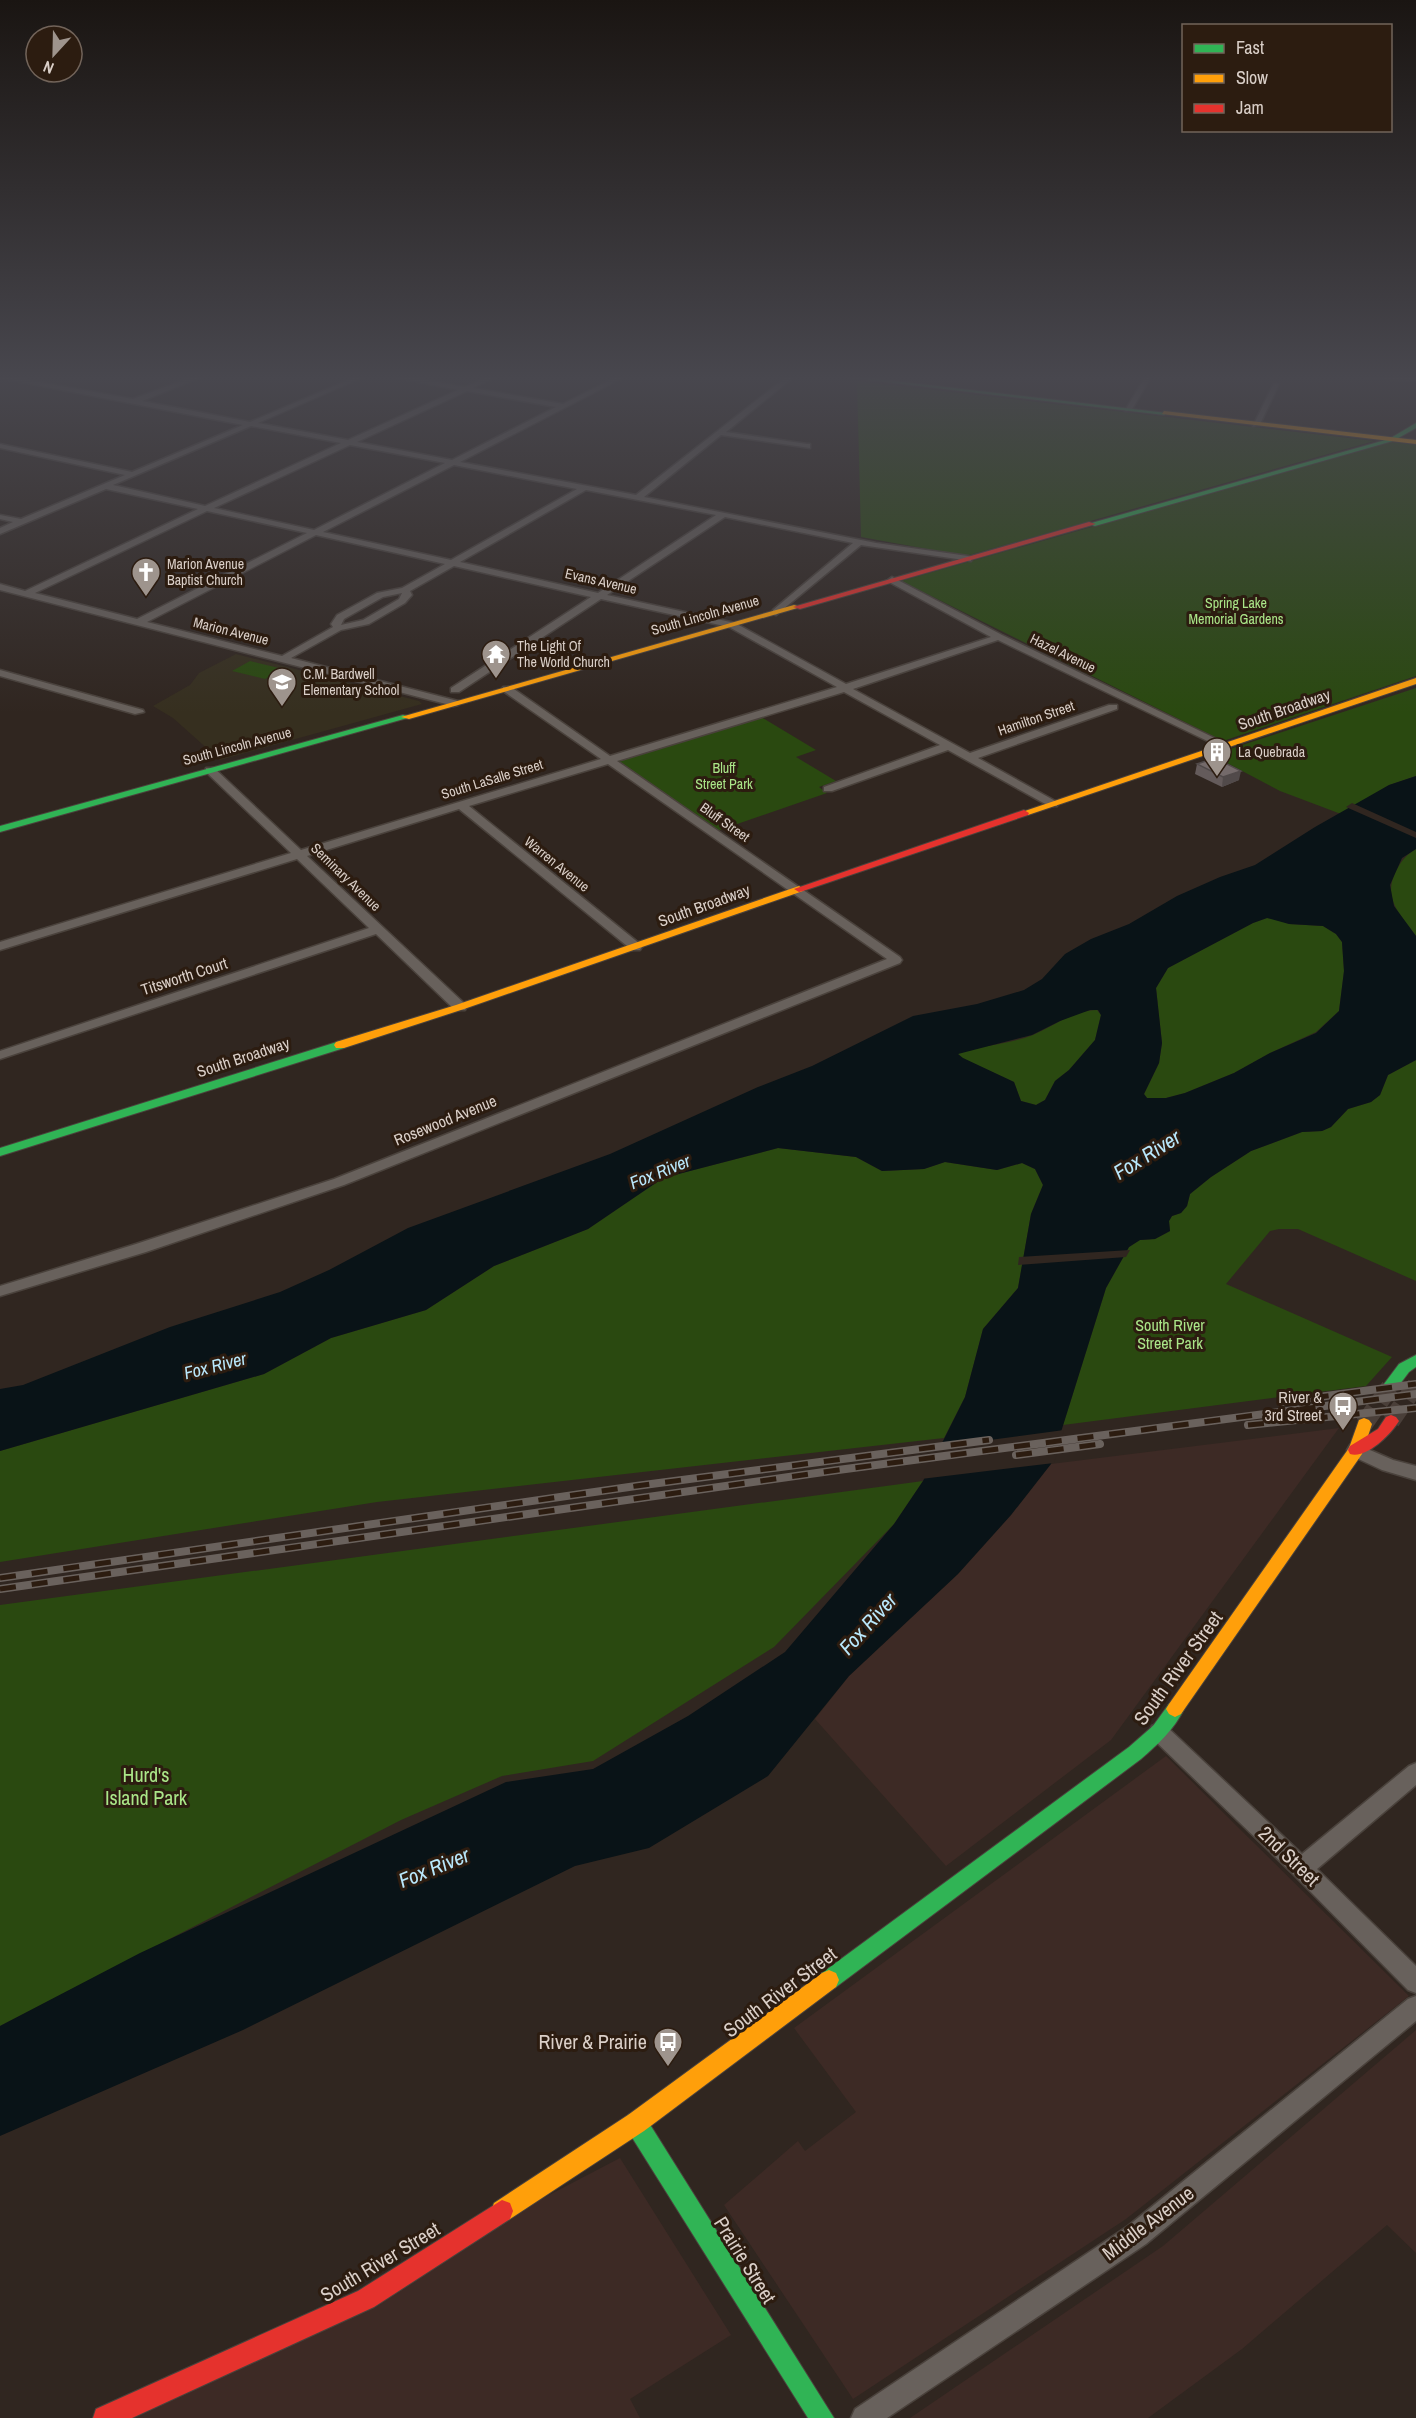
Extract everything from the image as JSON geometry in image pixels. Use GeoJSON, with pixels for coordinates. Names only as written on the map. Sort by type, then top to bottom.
{"type":"FeatureCollection","features":[{"type":"Feature","properties":{"kind":"street"},"geometry":{"type":"LineString","coordinates":[[0,531],[101,488]]}},
{"type":"Feature","properties":{"kind":"street","name":"Evans Avenue"},"geometry":{"type":"LineString","coordinates":[[113,488],[732,625],[1053,804]]}},
{"type":"Feature","properties":{"kind":"street"},"geometry":{"type":"LineString","coordinates":[[28,593],[251,488]]}},
{"type":"Feature","properties":{"kind":"street"},"geometry":{"type":"LineString","coordinates":[[139,622],[405,488]]}},
{"type":"Feature","properties":{"kind":"street"},"geometry":{"type":"LineString","coordinates":[[338,628],[336,624],[340,618],[380,595],[405,590],[584,488],[860,542],[968,560]]}},
{"type":"Feature","properties":{"kind":"street"},"geometry":{"type":"LineString","coordinates":[[637,498],[650,488]]}},
{"type":"Feature","properties":{"kind":"street","name":"South Lincoln Avenue"},"geometry":{"type":"LineString","coordinates":[[0,829],[210,770],[455,696],[507,689],[1222,488]]}},
{"type":"Feature","properties":{"kind":"street"},"geometry":{"type":"LineString","coordinates":[[455,696],[599,595],[722,514]]}},
{"type":"Feature","properties":{"kind":"street"},"geometry":{"type":"LineString","coordinates":[[0,517],[22,522]]}},
{"type":"Feature","properties":{"kind":"street"},"geometry":{"type":"LineString","coordinates":[[776,612],[860,542]]}},
{"type":"Feature","properties":{"kind":"street","name":"Hazel Avenue"},"geometry":{"type":"LineString","coordinates":[[892,580],[995,639],[1226,746]]}},
{"type":"Feature","properties":{"kind":"street","name":"Marion Avenue"},"geometry":{"type":"LineString","coordinates":[[0,586],[285,658],[455,696]]}},
{"type":"Feature","properties":{"kind":"street"},"geometry":{"type":"LineString","coordinates":[[285,658],[338,628],[366,622],[402,601],[407,595],[405,590]]}},
{"type":"Feature","properties":{"kind":"street","name":"South LaSalle Street"},"geometry":{"type":"LineString","coordinates":[[0,946],[606,759],[845,688],[995,639]]}},
{"type":"Feature","properties":{"kind":"street"},"geometry":{"type":"LineString","coordinates":[[0,673],[139,712]]}},
{"type":"Feature","properties":{"kind":"street","name":"South Broadway"},"geometry":{"type":"LineString","coordinates":[[0,1152],[460,1007],[796,890],[1416,681]]}},
{"type":"Feature","properties":{"kind":"street","name":"Bluff Street"},"geometry":{"type":"LineString","coordinates":[[507,689],[896,960]]}},
{"type":"Feature","properties":{"kind":"street","name":"Hamilton Street"},"geometry":{"type":"LineString","coordinates":[[969,757],[1113,707]]}},
{"type":"Feature","properties":{"kind":"street"},"geometry":{"type":"LineString","coordinates":[[828,789],[948,746]]}},
{"type":"Feature","properties":{"kind":"street","name":"Seminary Avenue"},"geometry":{"type":"LineString","coordinates":[[210,770],[460,1007]]}},
{"type":"Feature","properties":{"kind":"street","name":"Warren Avenue"},"geometry":{"type":"LineString","coordinates":[[460,804],[636,947]]}},
{"type":"Feature","properties":{"kind":"street","name":"Titsworth Court"},"geometry":{"type":"LineString","coordinates":[[0,1055],[378,929]]}},
{"type":"Feature","properties":{"kind":"street","name":"Rosewood Avenue"},"geometry":{"type":"LineString","coordinates":[[0,1291],[141,1248],[339,1182],[896,960]]}},
{"type":"Feature","properties":{"kind":"street"},"geometry":{"type":"LineString","coordinates":[[1392,1384],[1404,1368],[1416,1360]]}},
{"type":"Feature","properties":{"kind":"street","name":"South River Street"},"geometry":{"type":"LineString","coordinates":[[1356,1450],[1383,1432],[1390,1421]]}},
{"type":"Feature","properties":{"kind":"street","name":"South River Street"},"geometry":{"type":"LineString","coordinates":[[105,2418],[366,2299],[636,2123],[1116,1767],[1159,1732],[1356,1450],[1364,1424]]}},
{"type":"Feature","properties":{"kind":"street"},"geometry":{"type":"LineString","coordinates":[[1356,1450],[1388,1465],[1416,1473]]}},
{"type":"Feature","properties":{"kind":"street","name":"2nd Street"},"geometry":{"type":"LineString","coordinates":[[1159,1732],[1302,1868],[1416,1982]]}},
{"type":"Feature","properties":{"kind":"street"},"geometry":{"type":"LineString","coordinates":[[1302,1868],[1416,1772]]}},
{"type":"Feature","properties":{"kind":"street","name":"Middle Avenue"},"geometry":{"type":"LineString","coordinates":[[864,2418],[1137,2235],[1416,2007]]}},
{"type":"Feature","properties":{"kind":"street","name":"Prairie Street"},"geometry":{"type":"LineString","coordinates":[[636,2123],[822,2418]]}},
{"type":"Feature","properties":{"kind":"shaded area","name":"C.M. Bardwell Elementary School"},"geometry":{"type":"Polygon","coordinates":[[[236,654],[419,701],[422,704],[220,760],[173,718],[153,706],[190,685],[199,673],[236,654]]]}},
{"type":"Feature","properties":{"kind":"shaded area"},"geometry":{"type":"Polygon","coordinates":[[[1339,1428],[1111,1740],[946,1866],[815,1719],[849,1676],[958,1574],[1011,1515],[1051,1464],[1339,1428]]]}},
{"type":"Feature","properties":{"kind":"shaded area"},"geometry":{"type":"Polygon","coordinates":[[[1166,1756],[1409,1996],[1126,2219],[853,2399],[724,2205],[798,2141],[805,2151],[856,2112],[794,2028],[1166,1756]]]}},
{"type":"Feature","properties":{"kind":"shaded area"},"geometry":{"type":"Polygon","coordinates":[[[1416,2030],[1416,2253],[1387,2225],[1242,2349],[1148,2418],[910,2418],[1163,2246],[1416,2030]]]}},
{"type":"Feature","properties":{"kind":"shaded area"},"geometry":{"type":"Polygon","coordinates":[[[620,2158],[731,2335],[630,2399],[640,2418],[122,2418],[620,2158]]]}},
{"type":"Feature","properties":{"kind":"green space"},"geometry":{"type":"Polygon","coordinates":[[[860,488],[1208,488],[966,556],[861,537],[860,488]]]}},
{"type":"Feature","properties":{"kind":"green space","name":"Spring Lake Memorial Gardens"},"geometry":{"type":"Polygon","coordinates":[[[1229,488],[1416,488],[1416,676],[1223,741],[901,581],[1229,488]]]}},
{"type":"Feature","properties":{"kind":"green space"},"geometry":{"type":"Polygon","coordinates":[[[250,661],[283,669],[265,679],[232,671],[250,661]]]}},
{"type":"Feature","properties":{"kind":"green space"},"geometry":{"type":"Polygon","coordinates":[[[1416,688],[1416,776],[1389,785],[1341,814],[1280,791],[1212,755],[1416,688]]]}},
{"type":"Feature","properties":{"kind":"green space","name":"Bluff Street Park"},"geometry":{"type":"Polygon","coordinates":[[[756,714],[816,750],[796,757],[836,781],[819,787],[827,793],[714,832],[606,759],[756,714]]]}},
{"type":"Feature","properties":{"kind":"green space"},"geometry":{"type":"Polygon","coordinates":[[[1416,849],[1416,936],[1395,907],[1391,891],[1399,865],[1416,849]]]}},
{"type":"Feature","properties":{"kind":"green space"},"geometry":{"type":"Polygon","coordinates":[[[1267,918],[1289,924],[1323,926],[1336,934],[1342,942],[1344,971],[1339,1011],[1316,1032],[1234,1073],[1185,1093],[1166,1098],[1147,1098],[1144,1094],[1159,1063],[1162,1043],[1156,988],[1168,968],[1253,923],[1267,918]]]}},
{"type":"Feature","properties":{"kind":"green space"},"geometry":{"type":"Polygon","coordinates":[[[1097,1010],[1101,1015],[1095,1040],[1069,1070],[1055,1081],[1045,1100],[1036,1105],[1021,1101],[1014,1082],[958,1054],[960,1051],[1024,1038],[1072,1016],[1097,1010]]]}},
{"type":"Feature","properties":{"kind":"green space","name":"South River Street Park"},"geometry":{"type":"Polygon","coordinates":[[[1416,1060],[1416,1281],[1298,1229],[1279,1229],[1270,1231],[1226,1284],[1392,1357],[1366,1386],[1063,1425],[1106,1288],[1129,1247],[1140,1240],[1155,1239],[1170,1231],[1169,1221],[1172,1216],[1181,1213],[1187,1206],[1190,1194],[1211,1177],[1251,1151],[1302,1132],[1322,1131],[1331,1127],[1348,1109],[1371,1102],[1380,1095],[1388,1075],[1416,1060]]]}},
{"type":"Feature","properties":{"kind":"green space"},"geometry":{"type":"Polygon","coordinates":[[[778,1148],[856,1157],[882,1171],[924,1169],[945,1162],[997,1170],[1022,1163],[1035,1169],[1043,1185],[1031,1214],[1018,1288],[983,1329],[965,1397],[944,1438],[377,1502],[0,1562],[0,1451],[264,1374],[331,1338],[426,1310],[494,1266],[588,1229],[663,1178],[778,1148]]]}},
{"type":"Feature","properties":{"kind":"green space","name":"Hurd's Island Park"},"geometry":{"type":"Polygon","coordinates":[[[923,1481],[894,1524],[774,1647],[593,1761],[502,1776],[401,1820],[0,2026],[0,1605],[923,1481]]]}},
{"type":"Feature","properties":{"kind":"water","name":"Fox River"},"geometry":{"type":"Polygon","coordinates":[[[1416,776],[1416,849],[1402,858],[1390,885],[1394,906],[1416,936],[1416,1060],[1388,1075],[1380,1095],[1371,1102],[1348,1109],[1331,1127],[1322,1131],[1302,1132],[1251,1151],[1211,1177],[1190,1194],[1187,1206],[1181,1213],[1172,1216],[1169,1221],[1170,1231],[1155,1239],[1140,1240],[1129,1247],[1106,1288],[1051,1464],[1011,1515],[958,1574],[849,1676],[768,1776],[649,1848],[575,1866],[243,2030],[0,2136],[0,2026],[140,1953],[506,1782],[593,1769],[688,1716],[785,1652],[894,1524],[923,1481],[965,1397],[983,1329],[1018,1288],[1031,1214],[1043,1185],[1035,1169],[1022,1163],[997,1170],[945,1162],[924,1169],[882,1171],[856,1157],[778,1148],[663,1178],[588,1229],[494,1266],[426,1310],[331,1338],[264,1374],[0,1451],[0,1389],[23,1385],[170,1327],[280,1292],[329,1270],[408,1228],[610,1154],[758,1087],[812,1066],[913,1016],[977,1004],[1024,990],[1042,979],[1065,954],[1091,939],[1129,924],[1177,896],[1255,865],[1315,827],[1389,785],[1416,776]],[[1267,918],[1253,923],[1168,968],[1156,988],[1162,1043],[1159,1063],[1144,1094],[1147,1098],[1166,1098],[1185,1093],[1234,1073],[1270,1053],[1316,1033],[1339,1011],[1344,971],[1342,942],[1336,934],[1323,926],[1289,924],[1267,918]],[[1090,1010],[1032,1035],[958,1054],[1014,1082],[1021,1101],[1036,1105],[1045,1100],[1055,1081],[1069,1070],[1095,1040],[1101,1015],[1098,1010],[1090,1010]]]}},
{"type":"Feature","properties":{"kind":"pier"},"geometry":{"type":"Polygon","coordinates":[[[1352,803],[1416,832],[1416,838],[1346,807],[1352,803]]]}},
{"type":"Feature","properties":{"kind":"pier"},"geometry":{"type":"Polygon","coordinates":[[[1130,1250],[1126,1257],[1018,1265],[1019,1257],[1130,1250]]]}},
{"type":"Feature","properties":{"kind":"pier"},"geometry":{"type":"Polygon","coordinates":[[[1064,1430],[1054,1463],[921,1479],[937,1447],[1064,1430]]]}},
{"type":"Feature","properties":{"kind":"building"},"geometry":{"type":"Polygon","coordinates":[[[1215,758],[1241,771],[1223,777],[1197,764],[1215,758]]]}},
{"type":"Feature","properties":{"kind":"tunnel"},"geometry":{"type":"LineString","coordinates":[[1364,1424],[1392,1384]]}},
{"type":"Feature","properties":{"kind":"tunnel"},"geometry":{"type":"LineString","coordinates":[[1391,1421],[1416,1385]]}},
{"type":"Feature","properties":{"kind":"railway"},"geometry":{"type":"LineString","coordinates":[[1281,1402],[1416,1384]]}},
{"type":"Feature","properties":{"kind":"railway"},"geometry":{"type":"LineString","coordinates":[[0,1589],[838,1470],[1416,1394]]}},
{"type":"Feature","properties":{"kind":"railway"},"geometry":{"type":"LineString","coordinates":[[1248,1425],[1416,1408]]}},
{"type":"Feature","properties":{"kind":"railway"},"geometry":{"type":"LineString","coordinates":[[0,1578],[636,1486],[989,1440]]}},
{"type":"Feature","properties":{"kind":"railway"},"geometry":{"type":"LineString","coordinates":[[1016,1455],[1100,1444]]}},
{"type":"Feature","properties":{"kind":"traffic: fast"},"geometry":{"type":"LineString","coordinates":[[1092,524],[1221,488]]}},
{"type":"Feature","properties":{"kind":"traffic: fast"},"geometry":{"type":"LineString","coordinates":[[0,829],[406,717]]}},
{"type":"Feature","properties":{"kind":"traffic: fast"},"geometry":{"type":"LineString","coordinates":[[0,1152],[340,1045]]}},
{"type":"Feature","properties":{"kind":"traffic: fast"},"geometry":{"type":"LineString","coordinates":[[1392,1384],[1404,1368],[1416,1360]]}},
{"type":"Feature","properties":{"kind":"traffic: fast"},"geometry":{"type":"LineString","coordinates":[[829,1980],[1135,1753],[1159,1732],[1175,1709]]}},
{"type":"Feature","properties":{"kind":"traffic: fast"},"geometry":{"type":"LineString","coordinates":[[636,2123],[822,2418]]}},
{"type":"Feature","properties":{"kind":"traffic: slow"},"geometry":{"type":"LineString","coordinates":[[406,717],[797,607]]}},
{"type":"Feature","properties":{"kind":"traffic: slow"},"geometry":{"type":"LineString","coordinates":[[1024,813],[1416,681]]}},
{"type":"Feature","properties":{"kind":"traffic: slow"},"geometry":{"type":"LineString","coordinates":[[340,1045],[460,1007],[799,889]]}},
{"type":"Feature","properties":{"kind":"traffic: slow"},"geometry":{"type":"LineString","coordinates":[[1175,1709],[1356,1450],[1364,1424]]}},
{"type":"Feature","properties":{"kind":"traffic: slow"},"geometry":{"type":"LineString","coordinates":[[502,2211],[636,2123],[829,1980]]}},
{"type":"Feature","properties":{"kind":"traffic: jam"},"geometry":{"type":"LineString","coordinates":[[797,607],[1092,524]]}},
{"type":"Feature","properties":{"kind":"traffic: jam"},"geometry":{"type":"LineString","coordinates":[[799,889],[1024,813]]}},
{"type":"Feature","properties":{"kind":"traffic: jam"},"geometry":{"type":"LineString","coordinates":[[1356,1450],[1383,1433],[1391,1421]]}},
{"type":"Feature","properties":{"kind":"traffic: jam"},"geometry":{"type":"LineString","coordinates":[[105,2418],[366,2299],[502,2211]]}},
{"type":"Feature","properties":{"kind":"place","name":"Marion Avenue Baptist Church"},"geometry":{"type":"Point","coordinates":[146,598]}},
{"type":"Feature","properties":{"kind":"place","name":"The Light Of The World Church"},"geometry":{"type":"Point","coordinates":[496,680]}},
{"type":"Feature","properties":{"kind":"place","name":"C.M. Bardwell Elementary School"},"geometry":{"type":"Point","coordinates":[282,708]}},
{"type":"Feature","properties":{"kind":"place","name":"La Quebrada"},"geometry":{"type":"Point","coordinates":[1217,778]}},
{"type":"Feature","properties":{"kind":"place","name":"River & 3rd Street"},"geometry":{"type":"Point","coordinates":[1343,1432]}},
{"type":"Feature","properties":{"kind":"place","name":"River & Prairie"},"geometry":{"type":"Point","coordinates":[668,2068]}}]}
